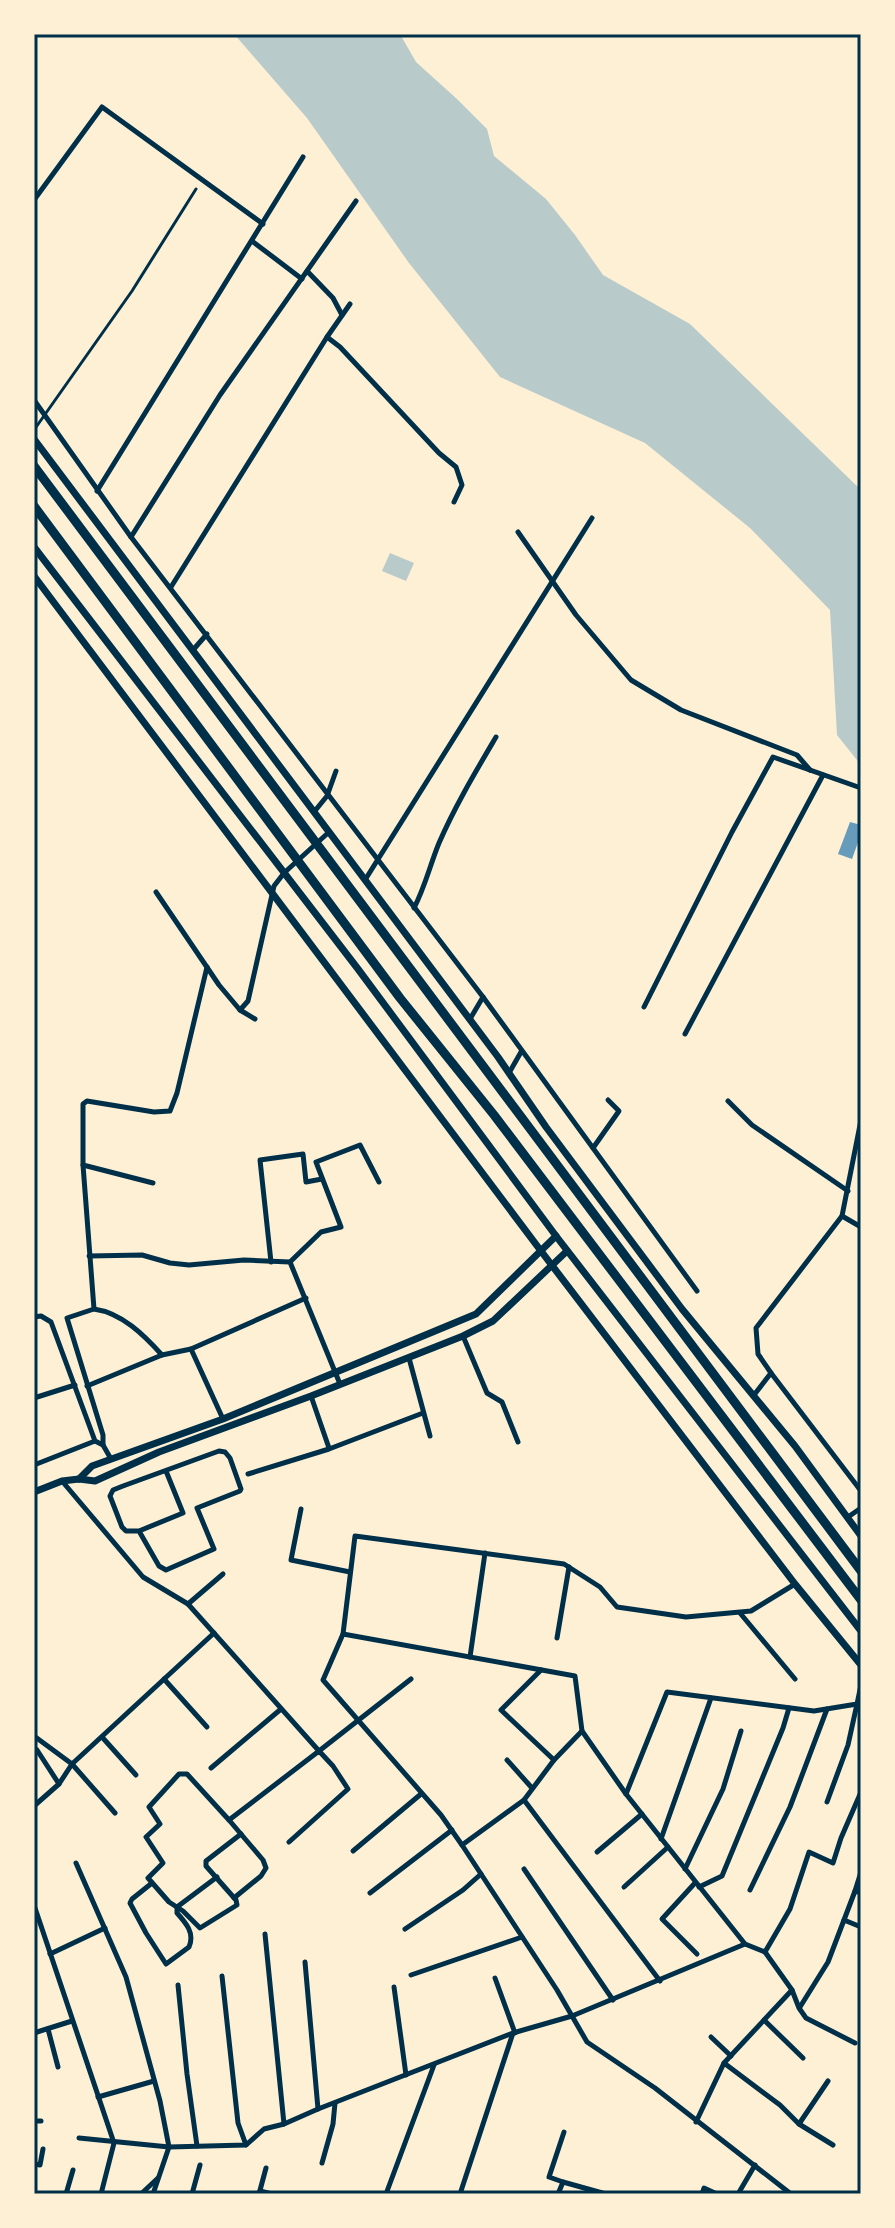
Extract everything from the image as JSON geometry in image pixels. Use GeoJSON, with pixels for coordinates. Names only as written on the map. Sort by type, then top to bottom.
{"type":"FeatureCollection","features":[{"type":"Feature","properties":{"kind":"highway"},"geometry":{"type":"LineString","coordinates":[[34,466],[860,1570]]}},
{"type":"Feature","properties":{"kind":"highway"},"geometry":{"type":"LineString","coordinates":[[34,506],[400,998],[861,1600]]}},
{"type":"Feature","properties":{"kind":"street"},"geometry":{"type":"LineString","coordinates":[[34,200],[102,107],[263,224]]}},
{"type":"Feature","properties":{"kind":"street"},"geometry":{"type":"LineString","coordinates":[[97,491],[303,157]]}},
{"type":"Feature","properties":{"kind":"street"},"geometry":{"type":"LineString","coordinates":[[131,537],[220,395],[356,201]]}},
{"type":"Feature","properties":{"kind":"street"},"geometry":{"type":"LineString","coordinates":[[252,241],[302,279]]}},
{"type":"Feature","properties":{"kind":"street"},"geometry":{"type":"LineString","coordinates":[[307,271],[333,298],[342,315]]}},
{"type":"Feature","properties":{"kind":"street"},"geometry":{"type":"LineString","coordinates":[[171,588],[350,304]]}},
{"type":"Feature","properties":{"kind":"street"},"geometry":{"type":"LineString","coordinates":[[327,337],[456,467],[462,485],[454,502]]}},
{"type":"Feature","properties":{"kind":"street"},"geometry":{"type":"LineString","coordinates":[[34,400],[131,537],[483,997],[697,1291]]}},
{"type":"Feature","properties":{"kind":"street"},"geometry":{"type":"LineString","coordinates":[[34,439],[470,1019],[682,1309],[754,1395],[861,1536]]}},
{"type":"Feature","properties":{"kind":"street"},"geometry":{"type":"LineString","coordinates":[[365,880],[592,518]]}},
{"type":"Feature","properties":{"kind":"street"},"geometry":{"type":"LineString","coordinates":[[518,532],[576,615],[631,680],[681,710],[797,755],[810,770]]}},
{"type":"Feature","properties":{"kind":"street"},"geometry":{"type":"LineString","coordinates":[[34,547],[284,873],[567,1251],[861,1631]]}},
{"type":"Feature","properties":{"kind":"street"},"geometry":{"type":"LineString","coordinates":[[34,576],[541,1251],[795,1584],[861,1665]]}},
{"type":"Feature","properties":{"kind":"street"},"geometry":{"type":"LineString","coordinates":[[193,650],[207,634]]}},
{"type":"Feature","properties":{"kind":"street"},"geometry":{"type":"LineString","coordinates":[[414,908],[425,888],[439,844],[453,814],[496,737]]}},
{"type":"Feature","properties":{"kind":"street"},"geometry":{"type":"LineString","coordinates":[[644,1007],[773,757],[861,788]]}},
{"type":"Feature","properties":{"kind":"street"},"geometry":{"type":"LineString","coordinates":[[314,812],[327,796],[336,771]]}},
{"type":"Feature","properties":{"kind":"street"},"geometry":{"type":"LineString","coordinates":[[685,1034],[823,775]]}},
{"type":"Feature","properties":{"kind":"street"},"geometry":{"type":"LineString","coordinates":[[240,1010],[248,1001],[277,881],[329,832]]}},
{"type":"Feature","properties":{"kind":"street"},"geometry":{"type":"LineString","coordinates":[[156,892],[231,1002],[255,1019]]}},
{"type":"Feature","properties":{"kind":"street"},"geometry":{"type":"LineString","coordinates":[[94,1309],[83,1165],[83,1104],[87,1101],[154,1112],[170,1111],[207,967]]}},
{"type":"Feature","properties":{"kind":"street"},"geometry":{"type":"LineString","coordinates":[[470,1019],[483,997]]}},
{"type":"Feature","properties":{"kind":"street"},"geometry":{"type":"LineString","coordinates":[[509,1073],[521,1052]]}},
{"type":"Feature","properties":{"kind":"street"},"geometry":{"type":"LineString","coordinates":[[593,1148],[619,1111],[608,1100]]}},
{"type":"Feature","properties":{"kind":"street"},"geometry":{"type":"LineString","coordinates":[[728,1101],[752,1125],[848,1191]]}},
{"type":"Feature","properties":{"kind":"street"},"geometry":{"type":"LineString","coordinates":[[861,1120],[842,1216],[756,1328],[758,1354],[861,1491]]}},
{"type":"Feature","properties":{"kind":"street"},"geometry":{"type":"LineString","coordinates":[[89,1256],[142,1255],[189,1265],[244,1260],[290,1262],[321,1232],[341,1227],[316,1162],[360,1145],[379,1182]]}},
{"type":"Feature","properties":{"kind":"street"},"geometry":{"type":"LineString","coordinates":[[271,1262],[260,1160],[303,1154],[306,1182],[322,1179]]}},
{"type":"Feature","properties":{"kind":"street"},"geometry":{"type":"LineString","coordinates":[[853,1161],[861,1167]]}},
{"type":"Feature","properties":{"kind":"street"},"geometry":{"type":"LineString","coordinates":[[83,1165],[153,1183]]}},
{"type":"Feature","properties":{"kind":"street"},"geometry":{"type":"LineString","coordinates":[[842,1216],[861,1227]]}},
{"type":"Feature","properties":{"kind":"street"},"geometry":{"type":"LineString","coordinates":[[79,1479],[92,1466],[223,1419],[476,1314],[556,1236]]}},
{"type":"Feature","properties":{"kind":"street"},"geometry":{"type":"LineString","coordinates":[[34,1492],[62,1481],[95,1481],[159,1452],[311,1396],[483,1327],[567,1251]]}},
{"type":"Feature","properties":{"kind":"street"},"geometry":{"type":"LineString","coordinates":[[290,1262],[340,1384]]}},
{"type":"Feature","properties":{"kind":"street"},"geometry":{"type":"LineString","coordinates":[[87,1386],[162,1355],[191,1349],[306,1298]]}},
{"type":"Feature","properties":{"kind":"street"},"geometry":{"type":"LineString","coordinates":[[111,1459],[103,1445],[103,1435],[67,1318],[94,1309],[110,1312],[134,1328],[162,1355]]}},
{"type":"Feature","properties":{"kind":"street"},"geometry":{"type":"LineString","coordinates":[[476,1314],[483,1327]]}},
{"type":"Feature","properties":{"kind":"street"},"geometry":{"type":"LineString","coordinates":[[34,1317],[41,1316],[51,1322],[95,1441],[103,1445]]}},
{"type":"Feature","properties":{"kind":"street"},"geometry":{"type":"LineString","coordinates":[[463,1336],[487,1393],[502,1402],[518,1442]]}},
{"type":"Feature","properties":{"kind":"street"},"geometry":{"type":"LineString","coordinates":[[191,1349],[223,1419]]}},
{"type":"Feature","properties":{"kind":"street"},"geometry":{"type":"LineString","coordinates":[[408,1357],[430,1436]]}},
{"type":"Feature","properties":{"kind":"street"},"geometry":{"type":"LineString","coordinates":[[754,1395],[771,1373]]}},
{"type":"Feature","properties":{"kind":"street"},"geometry":{"type":"LineString","coordinates":[[34,1398],[75,1385]]}},
{"type":"Feature","properties":{"kind":"street"},"geometry":{"type":"LineString","coordinates":[[311,1396],[329,1449]]}},
{"type":"Feature","properties":{"kind":"street"},"geometry":{"type":"LineString","coordinates":[[248,1474],[329,1449],[423,1413]]}},
{"type":"Feature","properties":{"kind":"street"},"geometry":{"type":"LineString","coordinates":[[34,1465],[95,1441]]}},
{"type":"Feature","properties":{"kind":"street"},"geometry":{"type":"LineString","coordinates":[[139,1531],[159,1566],[166,1570],[214,1549],[197,1508],[241,1489],[230,1458],[219,1451],[113,1490],[111,1493],[126,1531],[139,1531],[183,1513],[166,1471]]}},
{"type":"Feature","properties":{"kind":"street"},"geometry":{"type":"LineString","coordinates":[[92,1466],[95,1481]]}},
{"type":"Feature","properties":{"kind":"street"},"geometry":{"type":"LineString","coordinates":[[62,1481],[143,1577],[188,1604],[333,1766],[348,1789],[289,1842]]}},
{"type":"Feature","properties":{"kind":"street"},"geometry":{"type":"LineString","coordinates":[[848,1517],[861,1508]]}},
{"type":"Feature","properties":{"kind":"street"},"geometry":{"type":"LineString","coordinates":[[301,1509],[291,1560],[350,1572]]}},
{"type":"Feature","properties":{"kind":"street"},"geometry":{"type":"LineString","coordinates":[[791,2194],[655,2088],[587,2042],[452,1830],[323,1680],[343,1634],[355,1536],[564,1564],[600,1587],[617,1607],[686,1617],[751,1611],[795,1584]]}},
{"type":"Feature","properties":{"kind":"street"},"geometry":{"type":"LineString","coordinates":[[470,1657],[485,1553]]}},
{"type":"Feature","properties":{"kind":"street"},"geometry":{"type":"LineString","coordinates":[[557,1638],[569,1567]]}},
{"type":"Feature","properties":{"kind":"street"},"geometry":{"type":"LineString","coordinates":[[188,1604],[223,1574]]}},
{"type":"Feature","properties":{"kind":"street"},"geometry":{"type":"LineString","coordinates":[[845,1610],[861,1600]]}},
{"type":"Feature","properties":{"kind":"street"},"geometry":{"type":"LineString","coordinates":[[739,1612],[795,1679]]}},
{"type":"Feature","properties":{"kind":"street"},"geometry":{"type":"LineString","coordinates":[[34,1806],[59,1784],[72,1764],[214,1633]]}},
{"type":"Feature","properties":{"kind":"street"},"geometry":{"type":"LineString","coordinates":[[343,1634],[575,1676],[582,1731],[626,1794],[745,1944],[765,1952],[792,1990],[806,2018],[855,2043]]}},
{"type":"Feature","properties":{"kind":"street"},"geometry":{"type":"LineString","coordinates":[[541,1670],[501,1710],[554,1760]]}},
{"type":"Feature","properties":{"kind":"street"},"geometry":{"type":"LineString","coordinates":[[164,1679],[207,1727]]}},
{"type":"Feature","properties":{"kind":"street"},"geometry":{"type":"LineString","coordinates":[[229,1820],[411,1679]]}},
{"type":"Feature","properties":{"kind":"street"},"geometry":{"type":"LineString","coordinates":[[827,1802],[848,1745],[861,1685]]}},
{"type":"Feature","properties":{"kind":"street"},"geometry":{"type":"LineString","coordinates":[[626,1794],[667,1692],[814,1711],[857,1704]]}},
{"type":"Feature","properties":{"kind":"street"},"geometry":{"type":"LineString","coordinates":[[661,1839],[711,1698]]}},
{"type":"Feature","properties":{"kind":"street"},"geometry":{"type":"LineString","coordinates":[[697,1954],[662,1919],[697,1885],[722,1876],[789,1708]]}},
{"type":"Feature","properties":{"kind":"street"},"geometry":{"type":"LineString","coordinates":[[211,1768],[281,1709]]}},
{"type":"Feature","properties":{"kind":"street"},"geometry":{"type":"LineString","coordinates":[[750,1890],[790,1807],[827,1709]]}},
{"type":"Feature","properties":{"kind":"street"},"geometry":{"type":"LineString","coordinates":[[462,1845],[524,1800],[554,1760],[582,1731]]}},
{"type":"Feature","properties":{"kind":"street"},"geometry":{"type":"LineString","coordinates":[[685,1869],[723,1789],[741,1731]]}},
{"type":"Feature","properties":{"kind":"street"},"geometry":{"type":"LineString","coordinates":[[34,1736],[72,1764],[115,1813]]}},
{"type":"Feature","properties":{"kind":"street"},"geometry":{"type":"LineString","coordinates":[[102,1737],[136,1775]]}},
{"type":"Feature","properties":{"kind":"street"},"geometry":{"type":"LineString","coordinates":[[46,1743],[36,1751],[59,1784]]}},
{"type":"Feature","properties":{"kind":"street"},"geometry":{"type":"LineString","coordinates":[[507,1760],[532,1788]]}},
{"type":"Feature","properties":{"kind":"street"},"geometry":{"type":"LineString","coordinates":[[234,1898],[261,1876],[266,1868],[263,1860],[241,1834],[229,1820],[187,1774],[179,1774],[149,1807],[160,1824],[146,1837],[163,1863],[149,1877],[169,1902],[197,1927],[203,1928],[235,1907],[237,1902],[206,1866],[206,1861],[241,1834]]}},
{"type":"Feature","properties":{"kind":"street"},"geometry":{"type":"LineString","coordinates":[[765,1952],[790,1909],[809,1852],[833,1863],[861,1792]]}},
{"type":"Feature","properties":{"kind":"street"},"geometry":{"type":"LineString","coordinates":[[353,1851],[421,1794]]}},
{"type":"Feature","properties":{"kind":"street"},"geometry":{"type":"LineString","coordinates":[[524,1800],[660,1981]]}},
{"type":"Feature","properties":{"kind":"street"},"geometry":{"type":"LineString","coordinates":[[597,1852],[642,1814]]}},
{"type":"Feature","properties":{"kind":"street"},"geometry":{"type":"LineString","coordinates":[[370,1893],[452,1830]]}},
{"type":"Feature","properties":{"kind":"street"},"geometry":{"type":"LineString","coordinates":[[624,1887],[668,1847]]}},
{"type":"Feature","properties":{"kind":"street"},"geometry":{"type":"LineString","coordinates":[[76,1863],[126,1977],[154,2081],[169,2147],[153,2194]]}},
{"type":"Feature","properties":{"kind":"street"},"geometry":{"type":"LineString","coordinates":[[524,1869],[613,2000]]}},
{"type":"Feature","properties":{"kind":"street"},"geometry":{"type":"LineString","coordinates":[[799,2008],[828,1962],[858,1892],[861,1872]]}},
{"type":"Feature","properties":{"kind":"street"},"geometry":{"type":"LineString","coordinates":[[405,1929],[463,1890],[481,1874]]}},
{"type":"Feature","properties":{"kind":"street"},"geometry":{"type":"LineString","coordinates":[[177,1907],[217,1877]]}},
{"type":"Feature","properties":{"kind":"street"},"geometry":{"type":"LineString","coordinates":[[152,1883],[130,1903],[166,1964],[189,1947],[192,1938],[187,1925],[177,1913],[177,1907]]}},
{"type":"Feature","properties":{"kind":"street"},"geometry":{"type":"LineString","coordinates":[[34,1905],[114,2143],[101,2194]]}},
{"type":"Feature","properties":{"kind":"street"},"geometry":{"type":"LineString","coordinates":[[844,1920],[861,1927]]}},
{"type":"Feature","properties":{"kind":"street"},"geometry":{"type":"LineString","coordinates":[[50,1954],[105,1928]]}},
{"type":"Feature","properties":{"kind":"street"},"geometry":{"type":"LineString","coordinates":[[265,1934],[284,2124]]}},
{"type":"Feature","properties":{"kind":"street"},"geometry":{"type":"LineString","coordinates":[[411,1975],[522,1937]]}},
{"type":"Feature","properties":{"kind":"street"},"geometry":{"type":"LineString","coordinates":[[79,2138],[169,2147],[246,2145],[264,2129],[284,2124],[514,2033],[572,2016],[745,1944]]}},
{"type":"Feature","properties":{"kind":"street"},"geometry":{"type":"LineString","coordinates":[[305,1962],[318,2109]]}},
{"type":"Feature","properties":{"kind":"street"},"geometry":{"type":"LineString","coordinates":[[222,1976],[238,2123],[246,2145]]}},
{"type":"Feature","properties":{"kind":"street"},"geometry":{"type":"LineString","coordinates":[[461,2191],[514,2033],[495,1978]]}},
{"type":"Feature","properties":{"kind":"street"},"geometry":{"type":"LineString","coordinates":[[178,1985],[197,2146]]}},
{"type":"Feature","properties":{"kind":"street"},"geometry":{"type":"LineString","coordinates":[[394,1987],[406,2075]]}},
{"type":"Feature","properties":{"kind":"street"},"geometry":{"type":"LineString","coordinates":[[696,2122],[724,2063],[792,1990]]}},
{"type":"Feature","properties":{"kind":"street"},"geometry":{"type":"LineString","coordinates":[[764,2020],[803,2058]]}},
{"type":"Feature","properties":{"kind":"street"},"geometry":{"type":"LineString","coordinates":[[34,2033],[72,2021]]}},
{"type":"Feature","properties":{"kind":"street"},"geometry":{"type":"LineString","coordinates":[[48,2029],[58,2067]]}},
{"type":"Feature","properties":{"kind":"street"},"geometry":{"type":"LineString","coordinates":[[711,2037],[731,2056]]}},
{"type":"Feature","properties":{"kind":"street"},"geometry":{"type":"LineString","coordinates":[[724,2063],[780,2105],[799,2124],[833,2145]]}},
{"type":"Feature","properties":{"kind":"street"},"geometry":{"type":"LineString","coordinates":[[386,2194],[435,2064]]}},
{"type":"Feature","properties":{"kind":"street"},"geometry":{"type":"LineString","coordinates":[[98,2097],[154,2081]]}},
{"type":"Feature","properties":{"kind":"street"},"geometry":{"type":"LineString","coordinates":[[799,2124],[828,2081]]}},
{"type":"Feature","properties":{"kind":"street"},"geometry":{"type":"LineString","coordinates":[[322,2163],[333,2124],[335,2103]]}},
{"type":"Feature","properties":{"kind":"street"},"geometry":{"type":"LineString","coordinates":[[564,2132],[549,2177],[606,2194]]}},
{"type":"Feature","properties":{"kind":"street"},"geometry":{"type":"LineString","coordinates":[[34,2164],[40,2165],[43,2149]]}},
{"type":"Feature","properties":{"kind":"street"},"geometry":{"type":"LineString","coordinates":[[192,2194],[200,2165]]}},
{"type":"Feature","properties":{"kind":"street"},"geometry":{"type":"LineString","coordinates":[[738,2194],[755,2165]]}},
{"type":"Feature","properties":{"kind":"street"},"geometry":{"type":"LineString","coordinates":[[266,2168],[260,2192],[272,2194]]}},
{"type":"Feature","properties":{"kind":"street"},"geometry":{"type":"LineString","coordinates":[[66,2194],[73,2170]]}},
{"type":"Feature","properties":{"kind":"street"},"geometry":{"type":"LineString","coordinates":[[141,2194],[159,2177]]}},
{"type":"Feature","properties":{"kind":"street"},"geometry":{"type":"LineString","coordinates":[[558,2194],[563,2182]]}},
{"type":"Feature","properties":{"kind":"street"},"geometry":{"type":"LineString","coordinates":[[702,2194],[704,2188],[717,2194]]}},
{"type":"Feature","properties":{"kind":"lane"},"geometry":{"type":"LineString","coordinates":[[34,430],[132,291],[196,189]]}},
{"type":"Feature","properties":{"kind":"shaded area"},"geometry":{"type":"Polygon","coordinates":[[[234,34],[400,34],[416,62],[487,129],[494,156],[546,199],[603,275],[690,324],[861,490],[861,765],[837,735],[830,610],[750,528],[645,443],[500,377],[409,263],[307,118],[234,34]]]}},
{"type":"Feature","properties":{"kind":"shaded area"},"geometry":{"type":"Polygon","coordinates":[[[390,553],[414,563],[406,581],[382,571],[390,553]]]}},
{"type":"Feature","properties":{"kind":"water"},"geometry":{"type":"Polygon","coordinates":[[[850,822],[861,825],[852,859],[838,854],[850,822]]]}}]}
